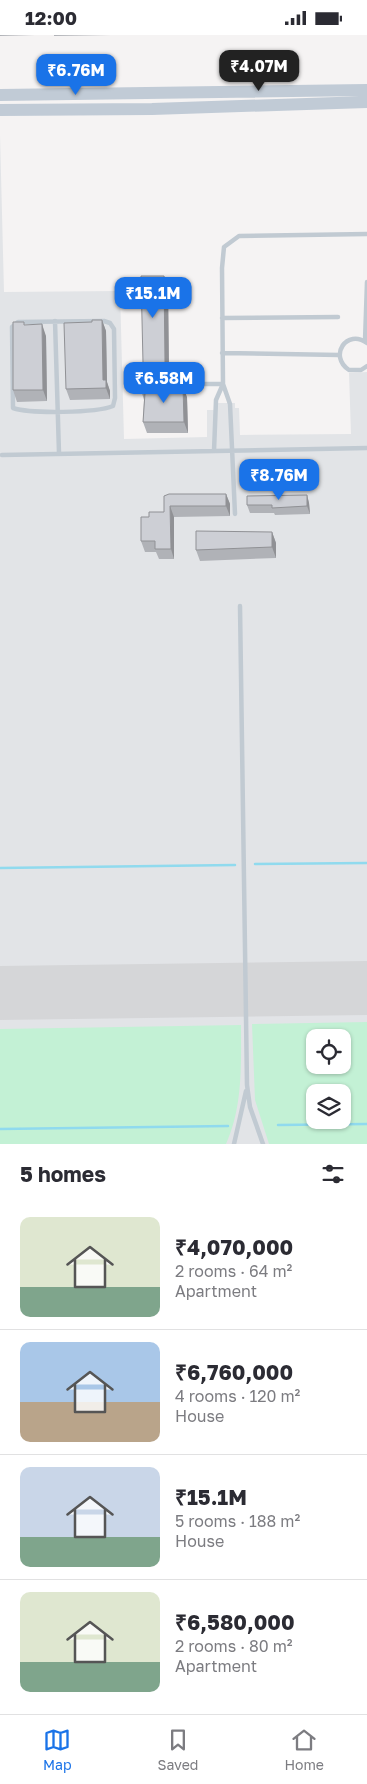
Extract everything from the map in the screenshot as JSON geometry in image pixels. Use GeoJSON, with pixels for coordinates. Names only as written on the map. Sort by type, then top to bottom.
{"type":"FeatureCollection","features":[{"type":"Feature","properties":{"kind":"street"},"geometry":{"type":"LineString","coordinates":[[0,95],[367,89]]}},
{"type":"Feature","properties":{"kind":"street"},"geometry":{"type":"LineString","coordinates":[[152,93],[152,109]]}},
{"type":"Feature","properties":{"kind":"street"},"geometry":{"type":"LineString","coordinates":[[0,110],[152,109],[367,102]]}},
{"type":"Feature","properties":{"kind":"lane"},"geometry":{"type":"LineString","coordinates":[[235,514],[234,450],[230,404],[223,384],[222,255],[224,247],[231,240],[240,236],[367,234]]}},
{"type":"Feature","properties":{"kind":"lane"},"geometry":{"type":"LineString","coordinates":[[367,282],[366,342],[354,338],[348,340],[342,344],[339,355],[340,362],[349,370],[361,370],[367,366]]}},
{"type":"Feature","properties":{"kind":"lane"},"geometry":{"type":"LineString","coordinates":[[222,318],[338,317]]}},
{"type":"Feature","properties":{"kind":"lane"},"geometry":{"type":"LineString","coordinates":[[55,321],[59,453]]}},
{"type":"Feature","properties":{"kind":"lane"},"geometry":{"type":"LineString","coordinates":[[55,321],[104,321],[110,323],[114,329],[116,398],[114,406],[105,410],[22,411],[13,409],[12,327],[18,322],[55,321]]}},
{"type":"Feature","properties":{"kind":"lane"},"geometry":{"type":"LineString","coordinates":[[222,353],[339,355]]}},
{"type":"Feature","properties":{"kind":"lane"},"geometry":{"type":"LineString","coordinates":[[146,384],[223,384]]}},
{"type":"Feature","properties":{"kind":"lane"},"geometry":{"type":"LineString","coordinates":[[214,451],[216,401],[223,384]]}},
{"type":"Feature","properties":{"kind":"lane"},"geometry":{"type":"LineString","coordinates":[[2,455],[367,448]]}},
{"type":"Feature","properties":{"kind":"lane"},"geometry":{"type":"LineString","coordinates":[[240,606],[247,1085],[250,1107],[263,1144]]}},
{"type":"Feature","properties":{"kind":"lane"},"geometry":{"type":"LineString","coordinates":[[234,1144],[247,1085]]}},
{"type":"Feature","properties":{"kind":"shaded area"},"geometry":{"type":"Polygon","coordinates":[[[0,135],[4,292],[120,291],[124,439],[207,437],[207,410],[214,410],[215,403],[235,403],[235,408],[239,408],[240,435],[351,434],[349,373],[367,372],[367,1144],[0,1144],[0,135]]]}},
{"type":"Feature","properties":{"kind":"green space"},"geometry":{"type":"Polygon","coordinates":[[[367,1022],[367,1144],[269,1144],[255,1100],[252,1024],[367,1022]]]}},
{"type":"Feature","properties":{"kind":"green space"},"geometry":{"type":"Polygon","coordinates":[[[241,1025],[240,1085],[236,1115],[226,1144],[0,1144],[0,1029],[241,1025]]]}},
{"type":"Feature","properties":{"kind":"building"},"geometry":{"type":"Polygon","coordinates":[[[141,276],[164,276],[165,363],[143,363],[141,276]]]}},
{"type":"Feature","properties":{"kind":"building"},"geometry":{"type":"Polygon","coordinates":[[[92,320],[102,320],[103,380],[106,380],[106,388],[66,389],[64,323],[92,322],[92,320]]]}},
{"type":"Feature","properties":{"kind":"building"},"geometry":{"type":"Polygon","coordinates":[[[13,322],[24,322],[24,325],[42,324],[43,390],[13,390],[13,322]]]}},
{"type":"Feature","properties":{"kind":"building"},"geometry":{"type":"Polygon","coordinates":[[[142,386],[183,386],[184,422],[143,422],[145,393],[142,393],[142,386]]]}},
{"type":"Feature","properties":{"kind":"building"},"geometry":{"type":"Polygon","coordinates":[[[169,494],[226,494],[226,506],[170,506],[171,549],[155,549],[155,541],[141,541],[141,517],[149,517],[149,512],[164,512],[164,496],[169,494]]]}},
{"type":"Feature","properties":{"kind":"building"},"geometry":{"type":"Polygon","coordinates":[[[307,495],[307,506],[272,508],[272,505],[247,505],[247,496],[307,495]]]}},
{"type":"Feature","properties":{"kind":"building"},"geometry":{"type":"Polygon","coordinates":[[[196,531],[272,532],[272,547],[196,550],[196,531]]]}},
{"type":"Feature","properties":{"kind":"waterway"},"geometry":{"type":"LineString","coordinates":[[255,864],[367,863]]}},
{"type":"Feature","properties":{"kind":"waterway"},"geometry":{"type":"LineString","coordinates":[[0,868],[235,865]]}},
{"type":"Feature","properties":{"kind":"waterway"},"geometry":{"type":"LineString","coordinates":[[278,1125],[367,1124]]}},
{"type":"Feature","properties":{"kind":"waterway"},"geometry":{"type":"LineString","coordinates":[[0,1129],[228,1126]]}},
{"type":"Feature","properties":{"kind":"runway"},"geometry":{"type":"LineString","coordinates":[[0,993],[367,988]]}}]}
